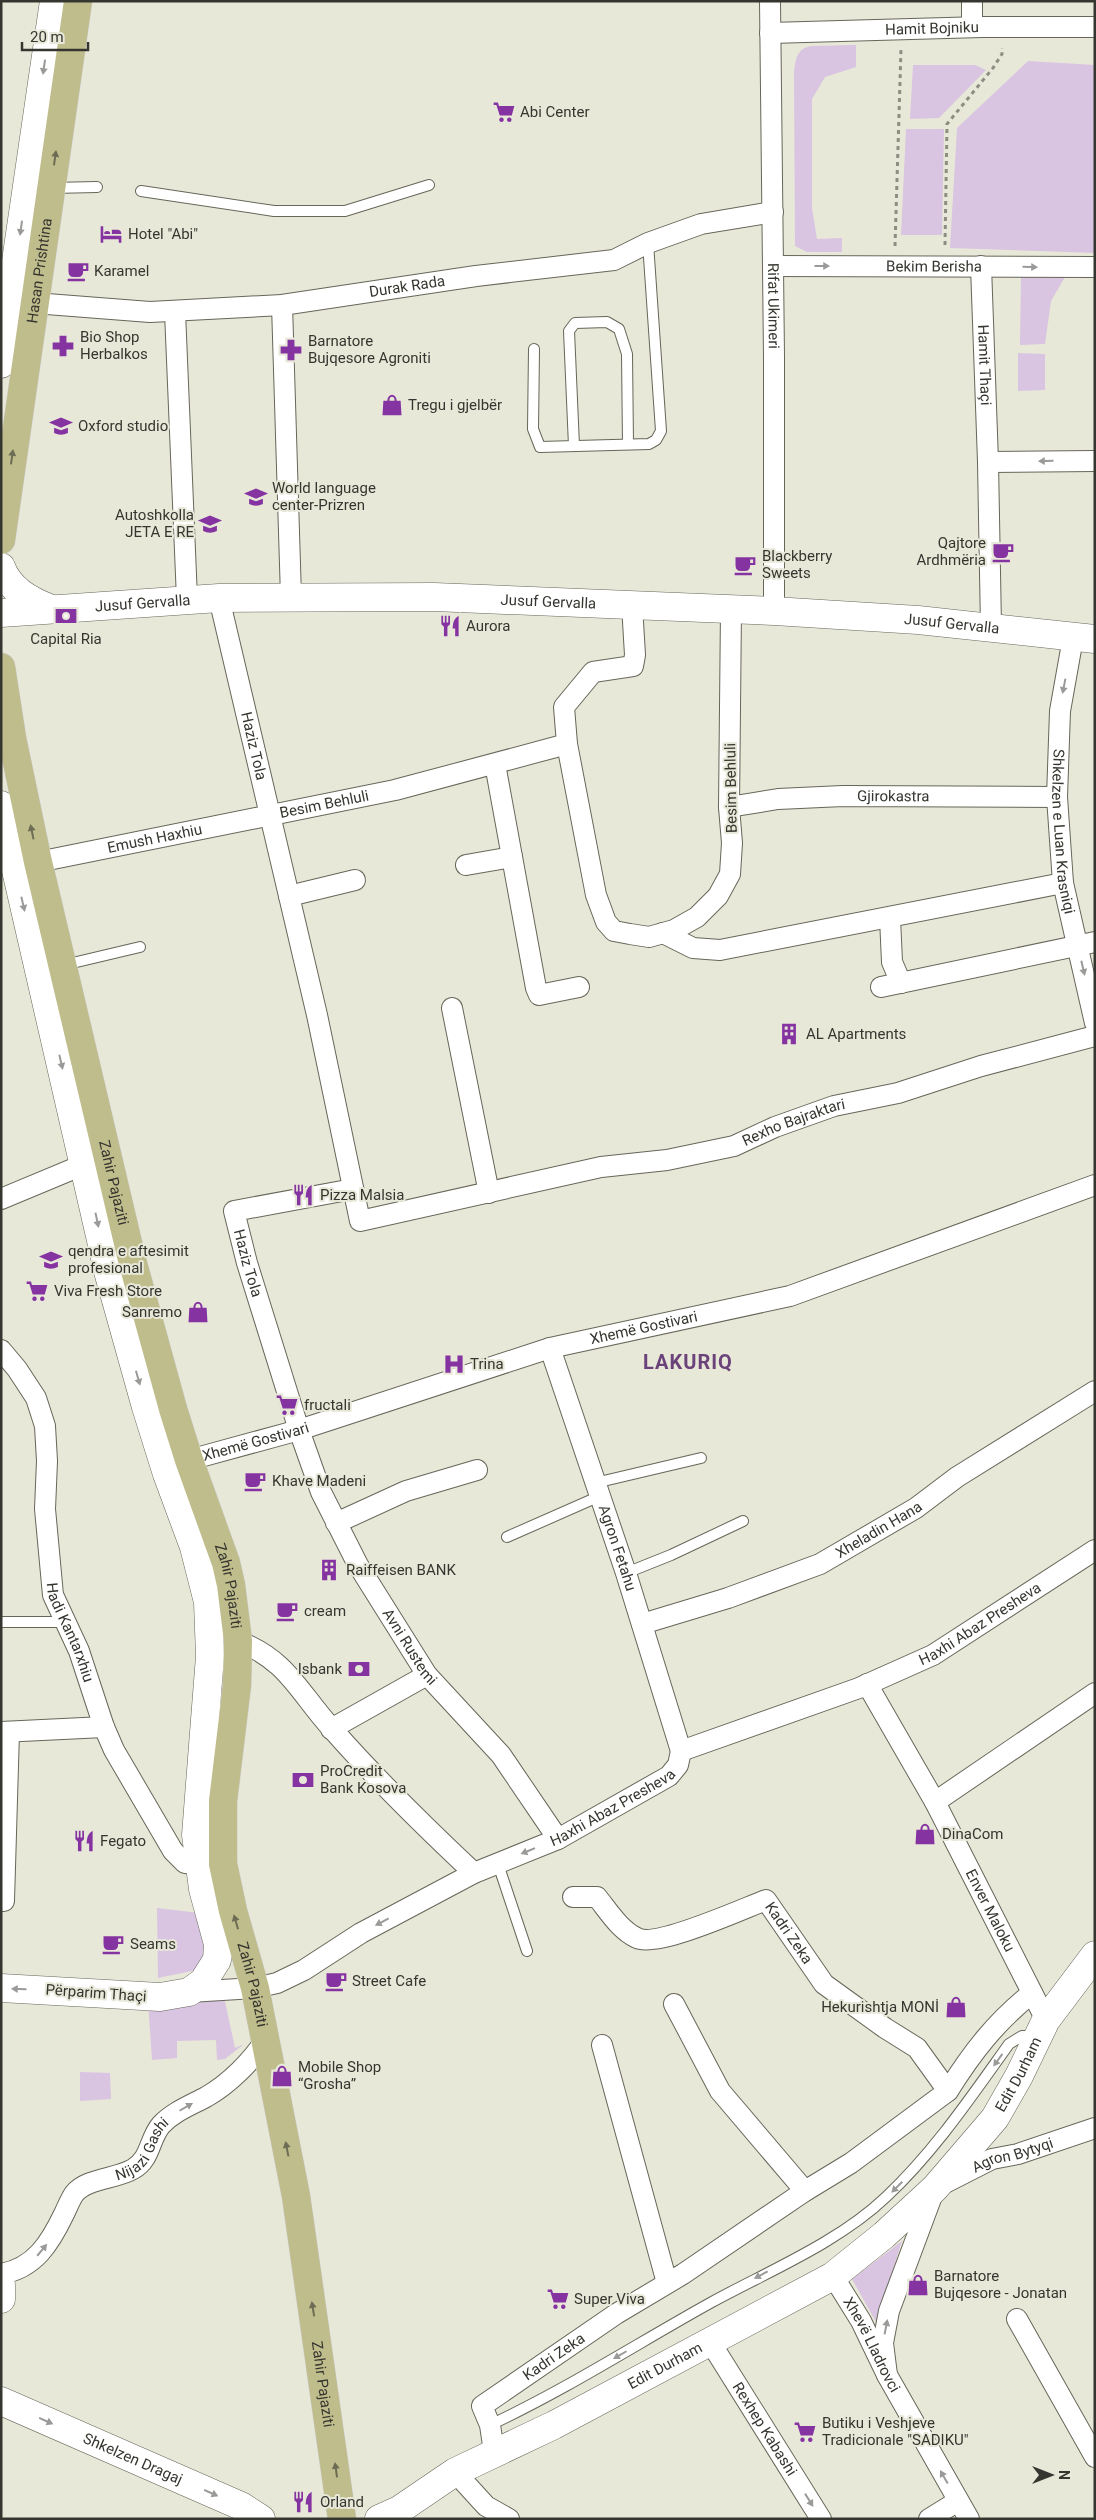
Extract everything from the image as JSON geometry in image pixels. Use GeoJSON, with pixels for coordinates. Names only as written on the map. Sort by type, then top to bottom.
{"type":"FeatureCollection","features":[{"type":"Feature","properties":{"kind":"main road","name":"Hasan Prishtina"},"geometry":{"type":"LineString","coordinates":[[1,540],[15,298],[51,188],[78,1]]}},
{"type":"Feature","properties":{"kind":"main road","name":"Zahir Pajaziti"},"geometry":{"type":"LineString","coordinates":[[1,667],[12,738],[18,865],[63,965],[132,1260],[189,1460],[226,1562],[238,1640],[237,1685],[223,1801],[211,1865],[233,1911],[255,1988],[266,2039],[296,2196],[342,2519]]}},
{"type":"Feature","properties":{"kind":"street","name":"Hasan Prishtina"},"geometry":{"type":"LineString","coordinates":[[1,364],[15,298],[54,1]]}},
{"type":"Feature","properties":{"kind":"street","name":"Rifat Ukimeri"},"geometry":{"type":"LineString","coordinates":[[770,1],[773,212],[774,610]]}},
{"type":"Feature","properties":{"kind":"street"},"geometry":{"type":"LineString","coordinates":[[972,1],[972,27]]}},
{"type":"Feature","properties":{"kind":"street","name":"Hamit Bojniku"},"geometry":{"type":"LineString","coordinates":[[770,33],[972,27],[1095,27]]}},
{"type":"Feature","properties":{"kind":"street","name":"Durak Rada"},"geometry":{"type":"LineString","coordinates":[[15,298],[73,308],[175,312],[282,305],[476,276],[614,260],[648,242],[701,224],[773,212]]}},
{"type":"Feature","properties":{"kind":"street","name":"Bekim Berisha"},"geometry":{"type":"LineString","coordinates":[[773,266],[1095,267]]}},
{"type":"Feature","properties":{"kind":"street","name":"Hamit Thaçi"},"geometry":{"type":"LineString","coordinates":[[981,266],[988,462],[990,627]]}},
{"type":"Feature","properties":{"kind":"street"},"geometry":{"type":"LineString","coordinates":[[282,305],[291,597]]}},
{"type":"Feature","properties":{"kind":"street"},"geometry":{"type":"LineString","coordinates":[[175,312],[187,599]]}},
{"type":"Feature","properties":{"kind":"street"},"geometry":{"type":"LineString","coordinates":[[988,462],[1095,461]]}},
{"type":"Feature","properties":{"kind":"street"},"geometry":{"type":"LineString","coordinates":[[1,567],[4,576],[12,585],[36,602],[49,608]]}},
{"type":"Feature","properties":{"kind":"street","name":"Jusuf Gervalla"},"geometry":{"type":"LineString","coordinates":[[1,614],[49,608],[187,599],[434,597],[774,610],[990,627],[1084,638]]}},
{"type":"Feature","properties":{"kind":"street","name":"Haziz Tola"},"geometry":{"type":"LineString","coordinates":[[219,598],[317,1016],[360,1222]]}},
{"type":"Feature","properties":{"kind":"street","name":"Besim Behluli"},"geometry":{"type":"LineString","coordinates":[[632,605],[635,655],[633,666],[594,672],[564,707],[567,744],[596,894],[606,922],[614,931],[649,937],[674,930],[697,917],[718,896],[730,874],[732,843],[729,807],[731,609]]}},
{"type":"Feature","properties":{"kind":"street","name":"Shkelzen e Luan Krasniqi"},"geometry":{"type":"LineString","coordinates":[[1084,638],[1060,711],[1058,797],[1063,883],[1086,944],[1095,1022]]}},
{"type":"Feature","properties":{"kind":"street","name":"Besim Behluli"},"geometry":{"type":"LineString","coordinates":[[270,814],[395,790],[567,744]]}},
{"type":"Feature","properties":{"kind":"street"},"geometry":{"type":"LineString","coordinates":[[495,764],[536,988],[539,995],[578,987]]}},
{"type":"Feature","properties":{"kind":"street","name":"Gjirokastra"},"geometry":{"type":"LineString","coordinates":[[729,807],[778,799],[843,796],[1058,797]]}},
{"type":"Feature","properties":{"kind":"street","name":"Zahir Pajaziti"},"geometry":{"type":"LineString","coordinates":[[1,805],[18,865],[109,1275],[167,1474],[194,1546],[208,1602],[210,1656],[196,1835],[211,1865],[218,1944],[211,1972],[203,1982],[190,1992]]}},
{"type":"Feature","properties":{"kind":"street","name":"Emush Haxhiu"},"geometry":{"type":"LineString","coordinates":[[18,865],[270,814]]}},
{"type":"Feature","properties":{"kind":"street"},"geometry":{"type":"LineString","coordinates":[[466,865],[512,857]]}},
{"type":"Feature","properties":{"kind":"street"},"geometry":{"type":"LineString","coordinates":[[289,896],[355,880]]}},
{"type":"Feature","properties":{"kind":"street"},"geometry":{"type":"LineString","coordinates":[[663,933],[693,948],[720,950],[1063,883]]}},
{"type":"Feature","properties":{"kind":"street"},"geometry":{"type":"LineString","coordinates":[[890,918],[892,962],[901,983]]}},
{"type":"Feature","properties":{"kind":"street"},"geometry":{"type":"LineString","coordinates":[[881,988],[1086,944]]}},
{"type":"Feature","properties":{"kind":"street"},"geometry":{"type":"LineString","coordinates":[[452,1008],[488,1193]]}},
{"type":"Feature","properties":{"kind":"street","name":"Rexho Bajraktari"},"geometry":{"type":"LineString","coordinates":[[360,1222],[601,1167],[667,1160],[734,1146],[775,1127],[834,1106],[898,1093],[981,1066],[1095,1036]]}},
{"type":"Feature","properties":{"kind":"street"},"geometry":{"type":"LineString","coordinates":[[1,1199],[85,1164]]}},
{"type":"Feature","properties":{"kind":"street","name":"Xhemë Gostivari"},"geometry":{"type":"LineString","coordinates":[[189,1460],[299,1430],[550,1348],[790,1296],[1095,1185]]}},
{"type":"Feature","properties":{"kind":"street","name":"Haziz Tola"},"geometry":{"type":"LineString","coordinates":[[299,1430],[247,1263],[234,1211],[353,1189]]}},
{"type":"Feature","properties":{"kind":"street","name":"Agron Fetahu"},"geometry":{"type":"LineString","coordinates":[[550,1348],[626,1573],[681,1751]]}},
{"type":"Feature","properties":{"kind":"street","name":"Hadi Kantarxhiu"},"geometry":{"type":"LineString","coordinates":[[1,1350],[17,1368],[36,1398],[45,1426],[47,1461],[45,1509],[49,1571],[53,1595],[79,1651],[104,1727],[114,1750],[173,1852],[185,1863],[211,1865]]}},
{"type":"Feature","properties":{"kind":"street","name":"Xheladin Hana"},"geometry":{"type":"LineString","coordinates":[[642,1624],[728,1598],[820,1564],[916,1508],[957,1477],[1095,1391]]}},
{"type":"Feature","properties":{"kind":"street","name":"Avni Rustemi"},"geometry":{"type":"LineString","coordinates":[[299,1430],[322,1492],[336,1523],[386,1613],[427,1675],[501,1755],[558,1839]]}},
{"type":"Feature","properties":{"kind":"street"},"geometry":{"type":"LineString","coordinates":[[336,1523],[406,1491],[477,1470]]}},
{"type":"Feature","properties":{"kind":"street","name":"Haxhi Abaz Presheva"},"geometry":{"type":"LineString","coordinates":[[190,1992],[255,1988],[277,1983],[304,1970],[361,1933],[474,1874],[558,1839],[669,1776],[678,1765],[681,1751],[867,1684],[941,1650],[1095,1550]]}},
{"type":"Feature","properties":{"kind":"street"},"geometry":{"type":"LineString","coordinates":[[238,1640],[271,1657],[291,1676],[331,1729],[420,1822],[474,1874]]}},
{"type":"Feature","properties":{"kind":"street"},"geometry":{"type":"LineString","coordinates":[[331,1729],[427,1675]]}},
{"type":"Feature","properties":{"kind":"street","name":"Enver Maloku"},"geometry":{"type":"LineString","coordinates":[[867,1684],[935,1802],[1032,1993],[1041,2028]]}},
{"type":"Feature","properties":{"kind":"street"},"geometry":{"type":"LineString","coordinates":[[935,1802],[1095,1693]]}},
{"type":"Feature","properties":{"kind":"street"},"geometry":{"type":"LineString","coordinates":[[4,1901],[5,1732],[104,1727]]}},
{"type":"Feature","properties":{"kind":"street","name":"Kadri Zeka"},"geometry":{"type":"LineString","coordinates":[[573,1897],[597,1897],[619,1924],[639,1939],[664,1939],[766,1900],[824,1984],[885,2028],[917,2048],[948,2091]]}},
{"type":"Feature","properties":{"kind":"street","name":"Edit Durham"},"geometry":{"type":"LineString","coordinates":[[379,2519],[399,2510],[455,2472],[554,2425],[709,2340],[833,2276],[884,2235],[935,2188],[995,2118],[1019,2076],[1041,2028],[1095,1955]]}},
{"type":"Feature","properties":{"kind":"street","name":"Përparim Thaçi"},"geometry":{"type":"LineString","coordinates":[[1,1988],[160,1997],[190,1992]]}},
{"type":"Feature","properties":{"kind":"street","name":"Kadri Zeka"},"geometry":{"type":"LineString","coordinates":[[494,2452],[490,2426],[482,2406],[616,2314],[667,2283],[805,2191],[883,2142],[948,2091],[968,2058],[985,2038],[1005,2015],[1032,1993]]}},
{"type":"Feature","properties":{"kind":"street"},"geometry":{"type":"LineString","coordinates":[[674,2004],[720,2091],[805,2191]]}},
{"type":"Feature","properties":{"kind":"street","name":"Nijazi Gashi"},"geometry":{"type":"LineString","coordinates":[[1,2274],[27,2265],[43,2251],[75,2192],[92,2182],[114,2178],[135,2169],[146,2158],[161,2126],[183,2108],[208,2096],[237,2072],[257,2053],[266,2039]]}},
{"type":"Feature","properties":{"kind":"street"},"geometry":{"type":"LineString","coordinates":[[602,2046],[667,2283]]}},
{"type":"Feature","properties":{"kind":"street","name":"Agron Bytyqi"},"geometry":{"type":"LineString","coordinates":[[935,2188],[992,2159],[1018,2154],[1093,2133]]}},
{"type":"Feature","properties":{"kind":"street","name":"Edit Durham"},"geometry":{"type":"LineString","coordinates":[[887,2375],[883,2342],[889,2311],[935,2188]]}},
{"type":"Feature","properties":{"kind":"street","name":"Xhevë Lladrovci"},"geometry":{"type":"LineString","coordinates":[[833,2276],[861,2321],[887,2375],[969,2519]]}},
{"type":"Feature","properties":{"kind":"street"},"geometry":{"type":"LineString","coordinates":[[1,2285],[1,2300]]}},
{"type":"Feature","properties":{"kind":"street"},"geometry":{"type":"LineString","coordinates":[[1016,2319],[1095,2457]]}},
{"type":"Feature","properties":{"kind":"street","name":"Rexhep Kabashi"},"geometry":{"type":"LineString","coordinates":[[709,2340],[821,2519]]}},
{"type":"Feature","properties":{"kind":"street","name":"Shkelzen Dragaj"},"geometry":{"type":"LineString","coordinates":[[1,2401],[241,2506],[261,2519]]}},
{"type":"Feature","properties":{"kind":"street"},"geometry":{"type":"LineString","coordinates":[[455,2472],[486,2512],[510,2519]]}},
{"type":"Feature","properties":{"kind":"street"},"geometry":{"type":"LineString","coordinates":[[929,2519],[958,2501]]}},
{"type":"Feature","properties":{"kind":"lane"},"geometry":{"type":"LineString","coordinates":[[141,192],[274,211],[345,211],[429,185]]}},
{"type":"Feature","properties":{"kind":"lane"},"geometry":{"type":"LineString","coordinates":[[51,188],[97,187]]}},
{"type":"Feature","properties":{"kind":"lane"},"geometry":{"type":"LineString","coordinates":[[534,349],[535,437],[540,447],[649,444],[656,440],[662,431],[648,242]]}},
{"type":"Feature","properties":{"kind":"lane"},"geometry":{"type":"LineString","coordinates":[[574,446],[569,331],[575,323],[607,322],[619,329],[627,354],[628,444]]}},
{"type":"Feature","properties":{"kind":"lane"},"geometry":{"type":"LineString","coordinates":[[63,965],[140,947]]}},
{"type":"Feature","properties":{"kind":"lane"},"geometry":{"type":"LineString","coordinates":[[507,1537],[597,1489],[701,1458]]}},
{"type":"Feature","properties":{"kind":"lane"},"geometry":{"type":"LineString","coordinates":[[626,1573],[671,1556],[743,1521]]}},
{"type":"Feature","properties":{"kind":"lane"},"geometry":{"type":"LineString","coordinates":[[1,1622],[66,1622]]}},
{"type":"Feature","properties":{"kind":"lane"},"geometry":{"type":"LineString","coordinates":[[498,1864],[527,1952]]}},
{"type":"Feature","properties":{"kind":"lane"},"geometry":{"type":"LineString","coordinates":[[490,2426],[541,2401],[710,2303],[844,2229],[885,2198],[922,2161],[1009,2044],[1041,2028]]}},
{"type":"Feature","properties":{"kind":"path"},"geometry":{"type":"LineString","coordinates":[[945,266],[947,124],[994,68],[1002,54],[1002,27]]}},
{"type":"Feature","properties":{"kind":"path"},"geometry":{"type":"LineString","coordinates":[[895,266],[901,29]]}},
{"type":"Feature","properties":{"kind":"shaded area"},"geometry":{"type":"Polygon","coordinates":[[[856,45],[856,67],[825,77],[812,99],[812,208],[817,239],[842,238],[842,252],[807,252],[795,246],[794,72],[800,51],[812,46],[856,45]]]}},
{"type":"Feature","properties":{"kind":"shaded area"},"geometry":{"type":"Polygon","coordinates":[[[1028,61],[1095,65],[1095,253],[950,248],[957,128],[1028,61]]]}},
{"type":"Feature","properties":{"kind":"shaded area"},"geometry":{"type":"Polygon","coordinates":[[[913,65],[975,65],[986,70],[939,118],[910,119],[913,65]]]}},
{"type":"Feature","properties":{"kind":"shaded area"},"geometry":{"type":"Polygon","coordinates":[[[906,129],[944,129],[942,235],[901,235],[906,129]]]}},
{"type":"Feature","properties":{"kind":"shaded area"},"geometry":{"type":"Polygon","coordinates":[[[1021,277],[1065,277],[1051,301],[1045,344],[1020,345],[1021,277]]]}},
{"type":"Feature","properties":{"kind":"shaded area"},"geometry":{"type":"Polygon","coordinates":[[[1018,353],[1045,354],[1045,390],[1018,391],[1018,353]]]}},
{"type":"Feature","properties":{"kind":"shaded area"},"geometry":{"type":"Polygon","coordinates":[[[157,1908],[199,1913],[211,1911],[206,1963],[192,1971],[158,1978],[157,1908]]]}},
{"type":"Feature","properties":{"kind":"shaded area"},"geometry":{"type":"Polygon","coordinates":[[[224,1997],[235,2048],[244,2044],[225,2059],[217,2060],[216,2040],[177,2041],[177,2058],[152,2060],[148,2002],[224,1997]]]}},
{"type":"Feature","properties":{"kind":"shaded area"},"geometry":{"type":"Polygon","coordinates":[[[80,2072],[110,2073],[111,2099],[80,2101],[80,2072]]]}},
{"type":"Feature","properties":{"kind":"shaded area"},"geometry":{"type":"Polygon","coordinates":[[[902,2241],[876,2322],[852,2279],[902,2241]]]}},
{"type":"Feature","properties":{"kind":"place","name":"Abi Center"},"geometry":{"type":"Point","coordinates":[504,112]}},
{"type":"Feature","properties":{"kind":"place","name":"Hotel \"Abi\""},"geometry":{"type":"Point","coordinates":[111,234]}},
{"type":"Feature","properties":{"kind":"place","name":"Karamel"},"geometry":{"type":"Point","coordinates":[78,271]}},
{"type":"Feature","properties":{"kind":"place","name":"Bio Shop Herbalkos"},"geometry":{"type":"Point","coordinates":[63,346]}},
{"type":"Feature","properties":{"kind":"place","name":"Barnatore Bujqesore Agroniti"},"geometry":{"type":"Point","coordinates":[291,350]}},
{"type":"Feature","properties":{"kind":"place","name":"Tregu i gjelbër"},"geometry":{"type":"Point","coordinates":[392,405]}},
{"type":"Feature","properties":{"kind":"place","name":"Oxford studio"},"geometry":{"type":"Point","coordinates":[61,426]}},
{"type":"Feature","properties":{"kind":"place","name":"World language center-Prizren"},"geometry":{"type":"Point","coordinates":[256,497]}},
{"type":"Feature","properties":{"kind":"place","name":"Autoshkolla JETA E RE"},"geometry":{"type":"Point","coordinates":[210,524]}},
{"type":"Feature","properties":{"kind":"place","name":"Qajtore Ardhmëria"},"geometry":{"type":"Point","coordinates":[1003,552]}},
{"type":"Feature","properties":{"kind":"place","name":"Blackberry Sweets"},"geometry":{"type":"Point","coordinates":[745,565]}},
{"type":"Feature","properties":{"kind":"place","name":"Capital Ria"},"geometry":{"type":"Point","coordinates":[66,616]}},
{"type":"Feature","properties":{"kind":"place","name":"Aurora"},"geometry":{"type":"Point","coordinates":[450,626]}},
{"type":"Feature","properties":{"kind":"place","name":"AL Apartments"},"geometry":{"type":"Point","coordinates":[789,1034]}},
{"type":"Feature","properties":{"kind":"place","name":"Pizza Malsia"},"geometry":{"type":"Point","coordinates":[303,1195]}},
{"type":"Feature","properties":{"kind":"place","name":"qendra e aftesimit profesional"},"geometry":{"type":"Point","coordinates":[51,1260]}},
{"type":"Feature","properties":{"kind":"place","name":"Viva Fresh Store"},"geometry":{"type":"Point","coordinates":[37,1291]}},
{"type":"Feature","properties":{"kind":"place","name":"Sanremo"},"geometry":{"type":"Point","coordinates":[198,1312]}},
{"type":"Feature","properties":{"kind":"place","name":"Trina"},"geometry":{"type":"Point","coordinates":[454,1364]}},
{"type":"Feature","properties":{"kind":"place","name":"fructali"},"geometry":{"type":"Point","coordinates":[287,1405]}},
{"type":"Feature","properties":{"kind":"place","name":"Khave Madeni"},"geometry":{"type":"Point","coordinates":[255,1481]}},
{"type":"Feature","properties":{"kind":"place","name":"Raiffeisen BANK"},"geometry":{"type":"Point","coordinates":[329,1570]}},
{"type":"Feature","properties":{"kind":"place","name":"cream"},"geometry":{"type":"Point","coordinates":[287,1611]}},
{"type":"Feature","properties":{"kind":"place","name":"Isbank"},"geometry":{"type":"Point","coordinates":[359,1669]}},
{"type":"Feature","properties":{"kind":"place","name":"ProCredit Bank Kosova"},"geometry":{"type":"Point","coordinates":[303,1780]}},
{"type":"Feature","properties":{"kind":"place","name":"DinaCom"},"geometry":{"type":"Point","coordinates":[925,1834]}},
{"type":"Feature","properties":{"kind":"place","name":"Fegato"},"geometry":{"type":"Point","coordinates":[84,1841]}},
{"type":"Feature","properties":{"kind":"place","name":"Seams"},"geometry":{"type":"Point","coordinates":[113,1944]}},
{"type":"Feature","properties":{"kind":"place","name":"Street Cafe"},"geometry":{"type":"Point","coordinates":[336,1981]}},
{"type":"Feature","properties":{"kind":"place","name":"Hekurishtja MONİ"},"geometry":{"type":"Point","coordinates":[956,2007]}},
{"type":"Feature","properties":{"kind":"place","name":"Mobile Shop “Grosha”"},"geometry":{"type":"Point","coordinates":[282,2076]}},
{"type":"Feature","properties":{"kind":"place","name":"Barnatore Bujqesore - Jonatan"},"geometry":{"type":"Point","coordinates":[918,2285]}},
{"type":"Feature","properties":{"kind":"place","name":"Super Viva"},"geometry":{"type":"Point","coordinates":[558,2299]}},
{"type":"Feature","properties":{"kind":"place","name":"Butiku i Veshjeve Tradicionale \"SADIKU\""},"geometry":{"type":"Point","coordinates":[805,2432]}},
{"type":"Feature","properties":{"kind":"place","name":"Orland"},"geometry":{"type":"Point","coordinates":[303,2502]}},
{"type":"Feature","properties":{"kind":"district","name":"LAKURIQ"},"geometry":{"type":"Point","coordinates":[688,1362]}}]}
